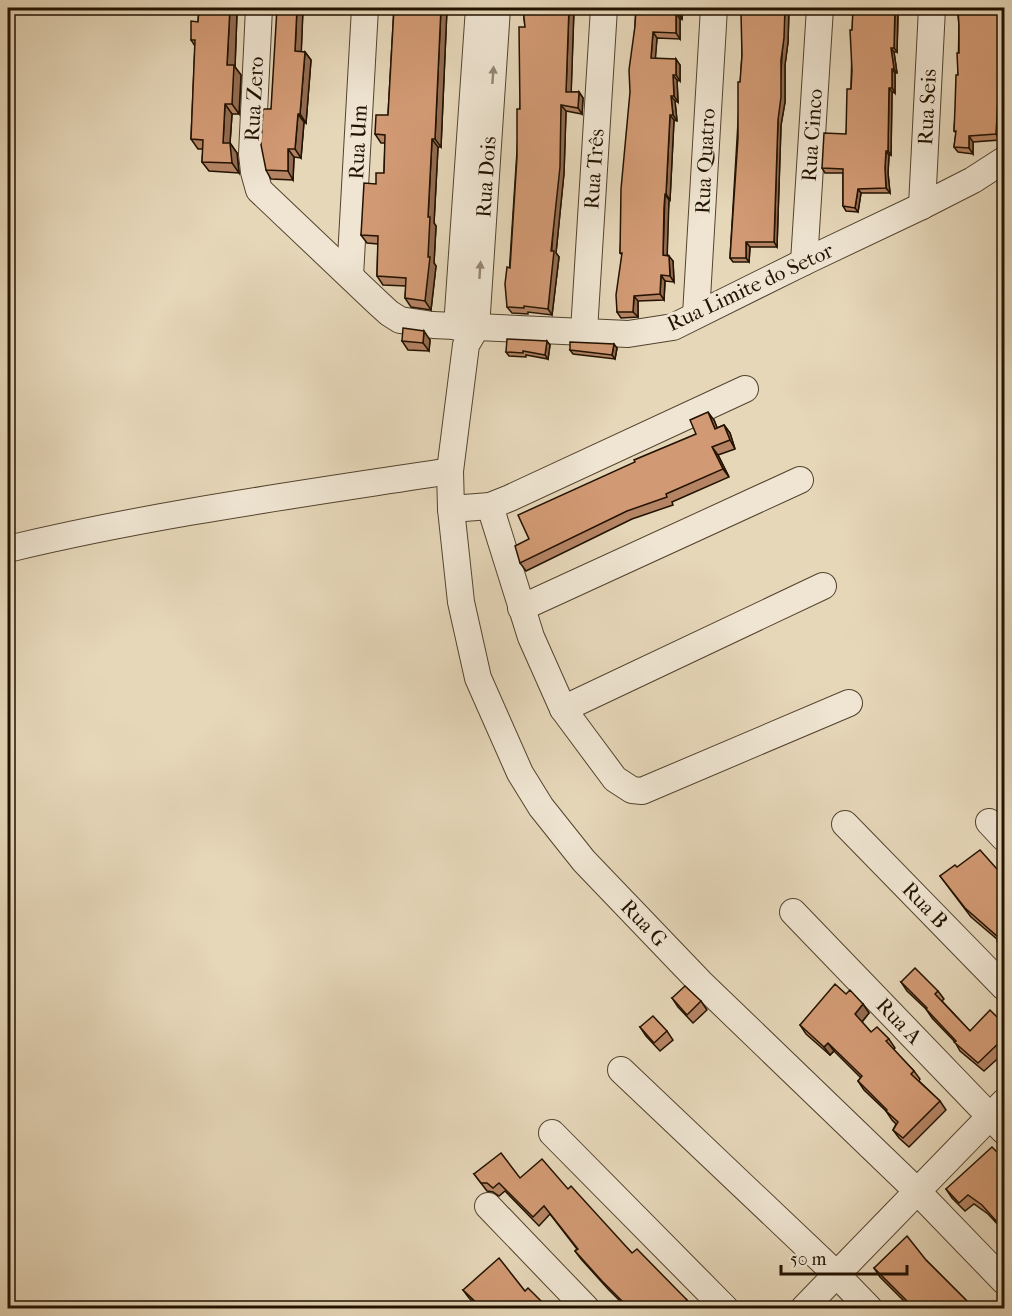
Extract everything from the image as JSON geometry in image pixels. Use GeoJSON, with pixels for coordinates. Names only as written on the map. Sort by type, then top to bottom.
{"type":"FeatureCollection","features":[{"type":"Feature","properties":{"kind":"street","name":"Rua Zero"},"geometry":{"type":"LineString","coordinates":[[259,8],[252,154],[254,172],[260,189]]}},
{"type":"Feature","properties":{"kind":"street","name":"Rua Um"},"geometry":{"type":"LineString","coordinates":[[350,276],[365,8]]}},
{"type":"Feature","properties":{"kind":"street"},"geometry":{"type":"LineString","coordinates":[[466,333],[479,8]]}},
{"type":"Feature","properties":{"kind":"street","name":"Rua Dois"},"geometry":{"type":"LineString","coordinates":[[450,471],[466,333],[497,8]]}},
{"type":"Feature","properties":{"kind":"street","name":"Rua Três"},"geometry":{"type":"LineString","coordinates":[[584,331],[604,8]]}},
{"type":"Feature","properties":{"kind":"street","name":"Rua Quatro"},"geometry":{"type":"LineString","coordinates":[[696,315],[714,8]]}},
{"type":"Feature","properties":{"kind":"street","name":"Rua Cinco"},"geometry":{"type":"LineString","coordinates":[[804,262],[820,8]]}},
{"type":"Feature","properties":{"kind":"street","name":"Rua Seis"},"geometry":{"type":"LineString","coordinates":[[922,206],[932,8]]}},
{"type":"Feature","properties":{"kind":"street","name":"Rua Limite do Setor"},"geometry":{"type":"LineString","coordinates":[[260,189],[389,313],[400,320],[466,333],[584,331],[628,334],[673,327],[922,206],[973,180],[1005,160]]}},
{"type":"Feature","properties":{"kind":"street"},"geometry":{"type":"LineString","coordinates":[[451,509],[490,506],[745,389]]}},
{"type":"Feature","properties":{"kind":"street"},"geometry":{"type":"LineString","coordinates":[[8,549],[73,533],[176,514],[450,471]]}},
{"type":"Feature","properties":{"kind":"street","name":"Rua G"},"geometry":{"type":"LineString","coordinates":[[450,471],[451,509],[461,602],[478,678],[520,773],[540,807],[584,861],[700,982],[918,1192],[1005,1281]]}},
{"type":"Feature","properties":{"kind":"street"},"geometry":{"type":"LineString","coordinates":[[521,608],[800,480]]}},
{"type":"Feature","properties":{"kind":"street"},"geometry":{"type":"LineString","coordinates":[[490,506],[531,637],[563,709],[615,779],[632,790],[642,791],[849,703]]}},
{"type":"Feature","properties":{"kind":"street"},"geometry":{"type":"LineString","coordinates":[[563,709],[823,586]]}},
{"type":"Feature","properties":{"kind":"street","name":"Rua B"},"geometry":{"type":"LineString","coordinates":[[845,824],[1005,987]]}},
{"type":"Feature","properties":{"kind":"street","name":"Rua A"},"geometry":{"type":"LineString","coordinates":[[793,912],[1000,1116]]}},
{"type":"Feature","properties":{"kind":"street"},"geometry":{"type":"LineString","coordinates":[[621,1070],[869,1308]]}},
{"type":"Feature","properties":{"kind":"street"},"geometry":{"type":"LineString","coordinates":[[804,1308],[918,1192],[1000,1116]]}},
{"type":"Feature","properties":{"kind":"street"},"geometry":{"type":"LineString","coordinates":[[552,1132],[725,1308]]}},
{"type":"Feature","properties":{"kind":"street"},"geometry":{"type":"LineString","coordinates":[[488,1206],[586,1308]]}},
{"type":"Feature","properties":{"kind":"building"},"geometry":{"type":"Polygon","coordinates":[[[199,8],[230,8],[227,65],[234,65],[232,104],[225,104],[223,143],[230,143],[232,163],[202,162],[203,140],[191,139],[195,40],[191,40],[191,21],[198,22],[199,8]]]}},
{"type":"Feature","properties":{"kind":"building"},"geometry":{"type":"Polygon","coordinates":[[[277,8],[297,8],[295,51],[305,52],[295,149],[288,149],[288,171],[266,170],[261,145],[263,109],[271,109],[277,8]]]}},
{"type":"Feature","properties":{"kind":"building"},"geometry":{"type":"Polygon","coordinates":[[[394,8],[441,8],[435,139],[432,139],[428,217],[430,217],[428,257],[430,257],[425,301],[405,298],[406,278],[377,276],[378,236],[361,235],[364,183],[376,184],[376,173],[384,173],[385,135],[375,134],[376,115],[388,115],[394,8]]]}},
{"type":"Feature","properties":{"kind":"building"},"geometry":{"type":"Polygon","coordinates":[[[523,8],[569,8],[566,92],[579,92],[578,108],[561,105],[560,167],[551,251],[554,251],[548,309],[524,306],[524,308],[507,307],[505,284],[507,267],[510,268],[517,157],[517,109],[520,109],[519,27],[525,27],[523,8]]]}},
{"type":"Feature","properties":{"kind":"building"},"geometry":{"type":"Polygon","coordinates":[[[636,8],[679,8],[676,13],[676,33],[653,32],[651,58],[676,59],[676,75],[673,75],[674,96],[671,96],[673,115],[670,115],[664,208],[663,255],[669,256],[670,276],[661,275],[660,294],[634,296],[633,312],[617,312],[616,295],[622,253],[620,253],[621,189],[630,92],[629,70],[636,8]]]}},
{"type":"Feature","properties":{"kind":"building"},"geometry":{"type":"Polygon","coordinates":[[[742,8],[785,8],[784,38],[778,120],[774,242],[746,242],[746,258],[730,258],[738,138],[738,82],[740,82],[742,55],[742,8]]]}},
{"type":"Feature","properties":{"kind":"building"},"geometry":{"type":"Polygon","coordinates":[[[853,8],[897,8],[895,9],[894,48],[891,48],[894,69],[892,69],[892,88],[889,88],[886,188],[858,189],[855,208],[843,206],[843,169],[822,168],[824,133],[846,134],[847,89],[851,89],[850,30],[852,30],[853,8]]]}},
{"type":"Feature","properties":{"kind":"building"},"geometry":{"type":"Polygon","coordinates":[[[955,8],[1005,8],[1005,13],[1002,12],[1003,32],[1000,32],[1000,50],[998,50],[996,134],[969,136],[969,148],[954,147],[957,53],[959,53],[958,11],[955,11],[955,8]]]}},
{"type":"Feature","properties":{"kind":"building"},"geometry":{"type":"Polygon","coordinates":[[[403,328],[424,331],[423,343],[402,341],[403,328]]]}},
{"type":"Feature","properties":{"kind":"building"},"geometry":{"type":"Polygon","coordinates":[[[507,339],[547,341],[545,355],[523,351],[523,353],[506,352],[507,339]]]}},
{"type":"Feature","properties":{"kind":"building"},"geometry":{"type":"Polygon","coordinates":[[[570,342],[614,344],[612,355],[570,350],[570,342]]]}},
{"type":"Feature","properties":{"kind":"building"},"geometry":{"type":"Polygon","coordinates":[[[708,412],[715,429],[724,425],[730,440],[712,447],[723,469],[666,494],[667,497],[627,511],[520,563],[515,546],[529,539],[518,515],[635,462],[634,460],[696,434],[690,420],[708,412]]]}},
{"type":"Feature","properties":{"kind":"building"},"geometry":{"type":"Polygon","coordinates":[[[980,850],[1005,878],[1005,950],[997,941],[999,938],[965,908],[940,876],[980,850]]]}},
{"type":"Feature","properties":{"kind":"building"},"geometry":{"type":"Polygon","coordinates":[[[915,968],[938,991],[935,994],[970,1031],[990,1010],[1005,1025],[1005,1037],[978,1063],[954,1042],[956,1041],[927,1008],[901,982],[915,968]]]}},
{"type":"Feature","properties":{"kind":"building"},"geometry":{"type":"Polygon","coordinates":[[[835,984],[846,994],[850,990],[863,1004],[855,1014],[871,1032],[877,1027],[889,1039],[886,1041],[914,1071],[911,1074],[940,1101],[903,1138],[893,1130],[898,1122],[858,1081],[862,1076],[828,1043],[824,1047],[800,1025],[835,984]]]}},
{"type":"Feature","properties":{"kind":"building"},"geometry":{"type":"Polygon","coordinates":[[[685,986],[701,1001],[687,1015],[672,998],[685,986]]]}},
{"type":"Feature","properties":{"kind":"building"},"geometry":{"type":"Polygon","coordinates":[[[653,1016],[667,1031],[654,1043],[640,1027],[653,1016]]]}},
{"type":"Feature","properties":{"kind":"building"},"geometry":{"type":"Polygon","coordinates":[[[992,1147],[1002,1157],[1005,1155],[1005,1231],[982,1205],[968,1195],[959,1203],[946,1189],[992,1147]]]}},
{"type":"Feature","properties":{"kind":"building"},"geometry":{"type":"Polygon","coordinates":[[[501,1153],[520,1178],[542,1159],[568,1189],[571,1186],[632,1253],[637,1249],[687,1300],[683,1304],[689,1308],[629,1308],[575,1251],[578,1249],[544,1206],[533,1217],[499,1183],[493,1188],[487,1183],[481,1183],[474,1174],[501,1153]]]}},
{"type":"Feature","properties":{"kind":"building"},"geometry":{"type":"Polygon","coordinates":[[[907,1236],[926,1260],[974,1308],[914,1308],[874,1268],[907,1236]]]}},
{"type":"Feature","properties":{"kind":"building"},"geometry":{"type":"Polygon","coordinates":[[[499,1258],[525,1291],[528,1288],[548,1308],[482,1308],[463,1290],[499,1258]]]}},
{"type":"Feature","properties":{"kind":"building"},"geometry":{"type":"Polygon","coordinates":[[[837,1302],[849,1308],[832,1308],[837,1302]]]}}]}
